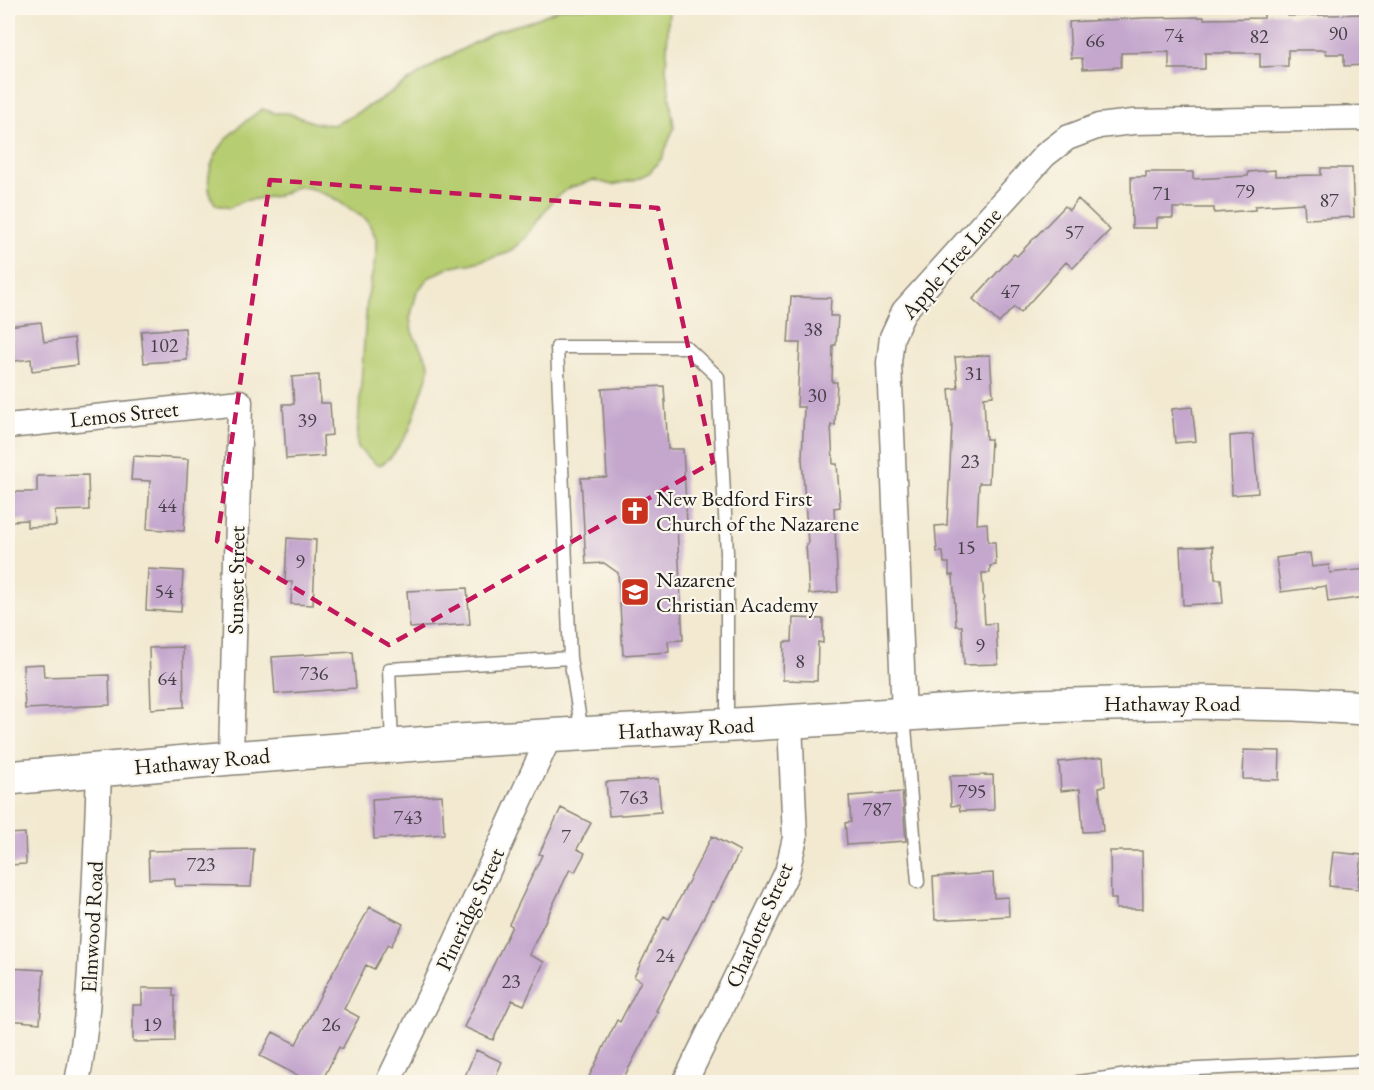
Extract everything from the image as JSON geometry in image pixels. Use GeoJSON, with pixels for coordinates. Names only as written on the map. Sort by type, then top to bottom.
{"type":"FeatureCollection","features":[{"type":"Feature","properties":{"kind":"main road","name":"Hathaway Road"},"geometry":{"type":"LineString","coordinates":[[8,778],[392,746],[1033,706],[1251,703],[1366,708]]}},
{"type":"Feature","properties":{"kind":"street","name":"Apple Tree Lane"},"geometry":{"type":"LineString","coordinates":[[904,714],[889,363],[892,337],[904,311],[1045,155],[1067,138],[1099,126],[1133,122],[1366,118]]}},
{"type":"Feature","properties":{"kind":"street","name":"Lemos Street"},"geometry":{"type":"LineString","coordinates":[[8,426],[240,402]]}},
{"type":"Feature","properties":{"kind":"street","name":"Sunset Street"},"geometry":{"type":"LineString","coordinates":[[231,758],[240,402]]}},
{"type":"Feature","properties":{"kind":"street","name":"Charlotte Street"},"geometry":{"type":"LineString","coordinates":[[685,1083],[787,872],[795,837],[790,722]]}},
{"type":"Feature","properties":{"kind":"street","name":"Pineridge Street"},"geometry":{"type":"LineString","coordinates":[[388,1083],[452,950],[550,735]]}},
{"type":"Feature","properties":{"kind":"street","name":"Elmwood Road"},"geometry":{"type":"LineString","coordinates":[[76,1083],[82,1058],[88,1008],[99,771]]}},
{"type":"Feature","properties":{"kind":"lane"},"geometry":{"type":"LineString","coordinates":[[583,734],[570,658],[557,347],[686,347],[718,377],[727,553],[727,726]]}},
{"type":"Feature","properties":{"kind":"lane"},"geometry":{"type":"LineString","coordinates":[[392,746],[389,669],[570,658]]}},
{"type":"Feature","properties":{"kind":"lane"},"geometry":{"type":"LineString","coordinates":[[904,714],[918,882]]}},
{"type":"Feature","properties":{"kind":"lane"},"geometry":{"type":"LineString","coordinates":[[1078,1083],[1196,1069],[1366,1061]]}},
{"type":"Feature","properties":{"kind":"highlighted area"},"geometry":{"type":"Polygon","coordinates":[[[270,180],[658,208],[713,462],[389,645],[217,541],[270,180]]]}},
{"type":"Feature","properties":{"kind":"green space"},"geometry":{"type":"Polygon","coordinates":[[[562,8],[669,8],[666,68],[674,128],[662,158],[649,173],[634,180],[612,185],[594,180],[569,188],[553,200],[525,238],[508,253],[469,264],[452,266],[428,278],[417,292],[410,318],[412,332],[429,364],[428,374],[409,431],[392,456],[377,465],[358,448],[357,441],[367,300],[376,256],[376,238],[367,220],[332,197],[309,188],[297,187],[277,196],[242,201],[230,208],[216,205],[209,189],[212,163],[230,136],[262,109],[275,113],[288,113],[315,123],[333,125],[384,97],[438,62],[497,31],[531,21],[562,8]]]}},
{"type":"Feature","properties":{"kind":"building"},"geometry":{"type":"Polygon","coordinates":[[[1264,13],[1287,13],[1288,16],[1366,14],[1366,65],[1344,66],[1344,54],[1326,54],[1326,50],[1288,50],[1288,66],[1260,67],[1260,53],[1205,53],[1205,69],[1169,69],[1169,52],[1121,53],[1121,67],[1083,69],[1082,58],[1071,58],[1069,22],[1143,18],[1264,18],[1264,13]]]}},
{"type":"Feature","properties":{"kind":"building"},"geometry":{"type":"Polygon","coordinates":[[[1321,168],[1352,168],[1354,217],[1305,219],[1304,203],[1255,206],[1255,210],[1214,213],[1214,208],[1173,208],[1173,218],[1157,218],[1157,228],[1132,228],[1131,177],[1146,177],[1146,172],[1193,172],[1193,179],[1248,176],[1248,172],[1275,170],[1275,176],[1321,175],[1321,168]]]}},
{"type":"Feature","properties":{"kind":"building"},"geometry":{"type":"Polygon","coordinates":[[[1078,199],[1110,230],[1073,268],[1066,262],[1020,313],[1014,307],[999,323],[973,299],[1014,254],[1017,256],[1065,206],[1069,210],[1078,199]]]}},
{"type":"Feature","properties":{"kind":"building"},"geometry":{"type":"Polygon","coordinates":[[[791,297],[831,298],[830,316],[838,316],[836,345],[833,345],[832,382],[837,382],[835,425],[831,425],[833,464],[837,464],[840,507],[834,508],[838,592],[809,594],[802,458],[804,407],[797,407],[800,343],[788,343],[791,297]]]}},
{"type":"Feature","properties":{"kind":"building"},"geometry":{"type":"Polygon","coordinates":[[[41,322],[44,342],[74,338],[77,365],[32,371],[31,359],[8,362],[8,326],[41,322]]]}},
{"type":"Feature","properties":{"kind":"building"},"geometry":{"type":"Polygon","coordinates":[[[185,328],[187,360],[144,363],[141,331],[185,328]]]}},
{"type":"Feature","properties":{"kind":"building"},"geometry":{"type":"Polygon","coordinates":[[[990,355],[993,396],[984,397],[986,439],[991,439],[989,483],[979,483],[977,524],[987,523],[988,542],[995,542],[996,565],[990,566],[990,573],[982,573],[985,624],[996,623],[998,664],[964,665],[962,626],[956,626],[953,575],[949,575],[949,563],[944,563],[943,552],[937,552],[935,526],[947,525],[952,425],[949,389],[958,388],[955,357],[990,355]]]}},
{"type":"Feature","properties":{"kind":"building"},"geometry":{"type":"Polygon","coordinates":[[[319,375],[320,403],[330,403],[332,435],[323,436],[324,456],[286,459],[283,404],[294,404],[292,377],[319,375]]]}},
{"type":"Feature","properties":{"kind":"building","name":"New Bedford First Church of the Nazarene"},"geometry":{"type":"Polygon","coordinates":[[[664,386],[668,449],[683,449],[687,524],[677,525],[683,640],[668,641],[669,652],[623,655],[618,573],[604,563],[586,564],[581,478],[607,477],[602,389],[664,386]]]}},
{"type":"Feature","properties":{"kind":"building"},"geometry":{"type":"Polygon","coordinates":[[[1192,407],[1196,441],[1175,443],[1172,409],[1192,407]]]}},
{"type":"Feature","properties":{"kind":"building"},"geometry":{"type":"Polygon","coordinates":[[[1253,434],[1258,493],[1232,495],[1230,436],[1253,434]]]}},
{"type":"Feature","properties":{"kind":"building"},"geometry":{"type":"Polygon","coordinates":[[[133,456],[188,459],[184,531],[147,529],[150,481],[131,480],[133,456]]]}},
{"type":"Feature","properties":{"kind":"building"},"geometry":{"type":"Polygon","coordinates":[[[88,475],[89,510],[55,511],[56,526],[27,527],[27,520],[11,521],[11,492],[37,492],[37,476],[88,475]]]}},
{"type":"Feature","properties":{"kind":"building"},"geometry":{"type":"Polygon","coordinates":[[[287,538],[316,540],[313,605],[291,604],[292,582],[285,582],[287,538]]]}},
{"type":"Feature","properties":{"kind":"building"},"geometry":{"type":"Polygon","coordinates":[[[1213,546],[1215,579],[1221,579],[1223,603],[1183,605],[1180,547],[1213,546]]]}},
{"type":"Feature","properties":{"kind":"building"},"geometry":{"type":"Polygon","coordinates":[[[1310,553],[1312,567],[1329,565],[1330,573],[1366,569],[1366,597],[1328,602],[1326,586],[1281,592],[1276,558],[1310,553]]]}},
{"type":"Feature","properties":{"kind":"building"},"geometry":{"type":"Polygon","coordinates":[[[148,569],[183,571],[181,612],[146,610],[148,569]]]}},
{"type":"Feature","properties":{"kind":"building"},"geometry":{"type":"Polygon","coordinates":[[[467,588],[470,624],[410,628],[407,591],[467,588]]]}},
{"type":"Feature","properties":{"kind":"building"},"geometry":{"type":"Polygon","coordinates":[[[793,618],[823,619],[823,643],[818,642],[817,681],[783,680],[784,642],[792,642],[793,618]]]}},
{"type":"Feature","properties":{"kind":"building"},"geometry":{"type":"Polygon","coordinates":[[[183,647],[184,707],[151,709],[149,648],[183,647]]]}},
{"type":"Feature","properties":{"kind":"building"},"geometry":{"type":"Polygon","coordinates":[[[353,652],[356,688],[275,694],[272,657],[353,652]]]}},
{"type":"Feature","properties":{"kind":"building"},"geometry":{"type":"Polygon","coordinates":[[[43,664],[44,677],[109,675],[110,705],[25,709],[23,665],[43,664]]]}},
{"type":"Feature","properties":{"kind":"building"},"geometry":{"type":"Polygon","coordinates":[[[1244,750],[1280,751],[1279,780],[1243,779],[1244,750]]]}},
{"type":"Feature","properties":{"kind":"building"},"geometry":{"type":"Polygon","coordinates":[[[1103,757],[1105,786],[1099,787],[1103,831],[1083,832],[1080,789],[1061,791],[1059,762],[1103,757]]]}},
{"type":"Feature","properties":{"kind":"building"},"geometry":{"type":"Polygon","coordinates":[[[993,775],[994,810],[960,811],[959,805],[951,806],[950,776],[993,775]]]}},
{"type":"Feature","properties":{"kind":"building"},"geometry":{"type":"Polygon","coordinates":[[[658,779],[661,812],[609,816],[606,782],[658,779]]]}},
{"type":"Feature","properties":{"kind":"building"},"geometry":{"type":"Polygon","coordinates":[[[902,792],[906,841],[847,845],[845,823],[851,822],[849,796],[902,792]]]}},
{"type":"Feature","properties":{"kind":"building"},"geometry":{"type":"Polygon","coordinates":[[[442,795],[444,834],[374,839],[372,799],[442,795]]]}},
{"type":"Feature","properties":{"kind":"building"},"geometry":{"type":"Polygon","coordinates":[[[561,808],[591,823],[577,849],[585,853],[575,872],[570,869],[529,955],[544,962],[524,1005],[512,1000],[493,1040],[464,1027],[512,926],[509,924],[542,855],[539,854],[561,808]]]}},
{"type":"Feature","properties":{"kind":"building"},"geometry":{"type":"Polygon","coordinates":[[[25,833],[26,864],[8,865],[8,834],[25,833]]]}},
{"type":"Feature","properties":{"kind":"building"},"geometry":{"type":"Polygon","coordinates":[[[712,836],[740,851],[714,902],[712,901],[656,1011],[658,1012],[621,1083],[586,1083],[617,1020],[620,1022],[641,981],[634,977],[664,916],[669,919],[712,836]]]}},
{"type":"Feature","properties":{"kind":"building"},"geometry":{"type":"Polygon","coordinates":[[[254,849],[251,887],[175,886],[175,878],[149,879],[148,851],[254,849]]]}},
{"type":"Feature","properties":{"kind":"building"},"geometry":{"type":"Polygon","coordinates":[[[1110,851],[1142,851],[1143,909],[1116,909],[1116,899],[1111,899],[1110,851]]]}},
{"type":"Feature","properties":{"kind":"building"},"geometry":{"type":"Polygon","coordinates":[[[1333,852],[1362,855],[1358,889],[1329,886],[1333,852]]]}},
{"type":"Feature","properties":{"kind":"building"},"geometry":{"type":"Polygon","coordinates":[[[993,873],[994,898],[1008,897],[1009,916],[935,920],[933,877],[993,873]]]}},
{"type":"Feature","properties":{"kind":"building"},"geometry":{"type":"Polygon","coordinates":[[[370,907],[403,924],[391,946],[388,944],[374,969],[366,965],[344,1009],[359,1017],[342,1049],[339,1047],[321,1083],[312,1083],[260,1056],[273,1032],[296,1044],[322,992],[370,907]]]}},
{"type":"Feature","properties":{"kind":"building"},"geometry":{"type":"Polygon","coordinates":[[[8,968],[44,970],[40,1023],[8,1020],[8,968]]]}},
{"type":"Feature","properties":{"kind":"building"},"geometry":{"type":"Polygon","coordinates":[[[142,988],[173,988],[175,1041],[133,1042],[133,1005],[142,1005],[142,988]]]}},
{"type":"Feature","properties":{"kind":"building"},"geometry":{"type":"Polygon","coordinates":[[[476,1050],[502,1062],[493,1083],[462,1083],[476,1050]]]}},
{"type":"Feature","properties":{"kind":"place","name":"New Bedford First Church of the Nazarene"},"geometry":{"type":"Point","coordinates":[635,511]}},
{"type":"Feature","properties":{"kind":"place","name":"Nazarene Christian Academy"},"geometry":{"type":"Point","coordinates":[635,592]}}]}
